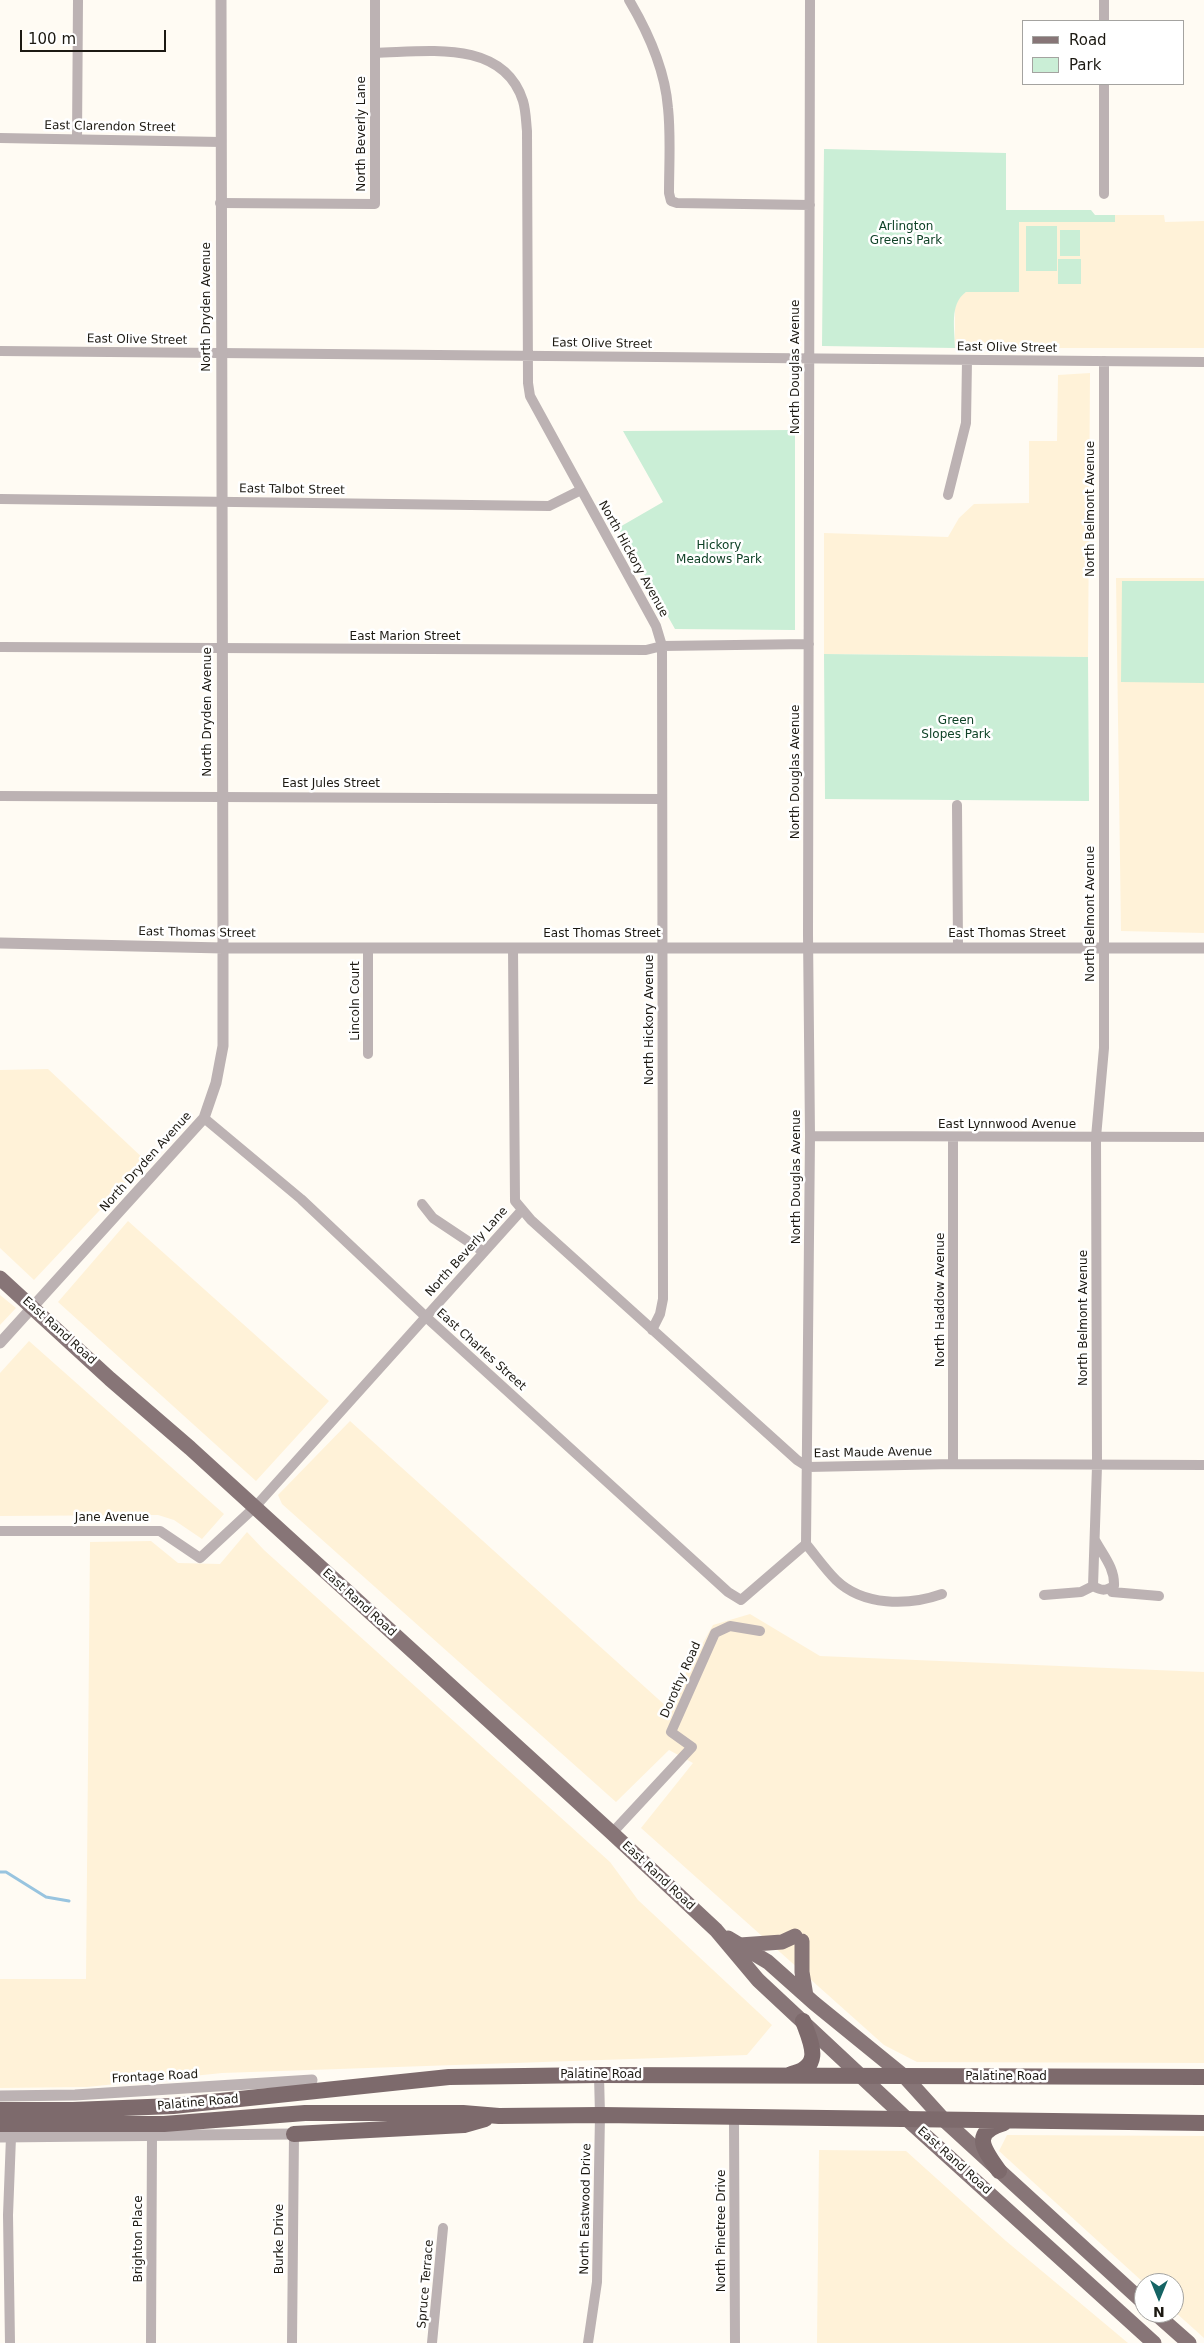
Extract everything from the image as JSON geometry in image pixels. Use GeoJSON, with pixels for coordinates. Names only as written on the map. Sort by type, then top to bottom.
{"type":"FeatureCollection","features":[{"type":"Feature","properties":{"kind":"highway"},"geometry":{"type":"LineString","coordinates":[[782,2076],[801,2072],[808,2066],[813,2055],[812,2045],[802,2021]]}},
{"type":"Feature","properties":{"kind":"highway","name":"Palatine Road"},"geometry":{"type":"LineString","coordinates":[[0,2110],[73,2110],[173,2106],[449,2077],[599,2075],[1204,2077]]}},
{"type":"Feature","properties":{"kind":"highway"},"geometry":{"type":"LineString","coordinates":[[312,2080],[449,2077]]}},
{"type":"Feature","properties":{"kind":"highway","name":"Palatine Road"},"geometry":{"type":"LineString","coordinates":[[0,2124],[164,2124],[305,2113],[463,2113],[499,2116],[1204,2123]]}},
{"type":"Feature","properties":{"kind":"highway"},"geometry":{"type":"LineString","coordinates":[[294,2134],[464,2125],[499,2116]]}},
{"type":"Feature","properties":{"kind":"highway"},"geometry":{"type":"LineString","coordinates":[[999,2170],[984,2148],[984,2134],[991,2127],[1010,2121]]}},
{"type":"Feature","properties":{"kind":"main road","name":"East Rand Road"},"geometry":{"type":"LineString","coordinates":[[0,1278],[255,1507],[612,1833],[716,1930],[758,1980],[909,2121],[1154,2343]]}},
{"type":"Feature","properties":{"kind":"main road","name":"East Rand Road"},"geometry":{"type":"LineString","coordinates":[[716,1930],[768,1962],[806,1996],[906,2077],[944,2120],[1134,2294]]}},
{"type":"Feature","properties":{"kind":"main road"},"geometry":{"type":"LineString","coordinates":[[740,1945],[782,1942],[798,1938],[806,1996]]}},
{"type":"Feature","properties":{"kind":"main road"},"geometry":{"type":"LineString","coordinates":[[1166,2323],[1189,2343]]}},
{"type":"Feature","properties":{"kind":"street"},"geometry":{"type":"LineString","coordinates":[[77,139],[78,0]]}},
{"type":"Feature","properties":{"kind":"street","name":"North Dryden Avenue"},"geometry":{"type":"LineString","coordinates":[[0,1343],[204,1118],[216,1083],[222,1046],[223,948],[221,796],[221,0]]}},
{"type":"Feature","properties":{"kind":"street","name":"North Beverly Lane"},"geometry":{"type":"LineString","coordinates":[[220,203],[375,204],[375,0]]}},
{"type":"Feature","properties":{"kind":"street"},"geometry":{"type":"LineString","coordinates":[[629,0],[647,34],[664,80],[668,108],[669,192],[671,201],[677,203],[810,205]]}},
{"type":"Feature","properties":{"kind":"street","name":"North Douglas Avenue"},"geometry":{"type":"LineString","coordinates":[[806,1544],[810,1136],[808,948],[808,358],[810,0]]}},
{"type":"Feature","properties":{"kind":"street"},"geometry":{"type":"LineString","coordinates":[[1104,0],[1104,20]]}},
{"type":"Feature","properties":{"kind":"street","name":"North Hickory Avenue"},"geometry":{"type":"LineString","coordinates":[[374,53],[447,51],[468,53],[484,59],[497,67],[508,76],[518,90],[523,102],[527,132],[528,356],[530,396],[656,626],[662,646],[663,1299],[660,1314],[652,1330]]}},
{"type":"Feature","properties":{"kind":"street"},"geometry":{"type":"LineString","coordinates":[[1104,85],[1104,194]]}},
{"type":"Feature","properties":{"kind":"street","name":"East Clarendon Street"},"geometry":{"type":"LineString","coordinates":[[0,138],[221,142]]}},
{"type":"Feature","properties":{"kind":"street","name":"East Olive Street"},"geometry":{"type":"LineString","coordinates":[[0,351],[1204,362]]}},
{"type":"Feature","properties":{"kind":"street"},"geometry":{"type":"LineString","coordinates":[[948,495],[966,423],[967,360]]}},
{"type":"Feature","properties":{"kind":"street","name":"North Belmont Avenue"},"geometry":{"type":"LineString","coordinates":[[1093,1586],[1096,1466],[1096,1137],[1103,1067],[1104,361]]}},
{"type":"Feature","properties":{"kind":"street","name":"East Talbot Street"},"geometry":{"type":"LineString","coordinates":[[0,499],[549,506],[581,490]]}},
{"type":"Feature","properties":{"kind":"street","name":"East Marion Street"},"geometry":{"type":"LineString","coordinates":[[0,647],[646,650],[662,646],[808,644]]}},
{"type":"Feature","properties":{"kind":"street","name":"East Jules Street"},"geometry":{"type":"LineString","coordinates":[[0,796],[662,799]]}},
{"type":"Feature","properties":{"kind":"street"},"geometry":{"type":"LineString","coordinates":[[957,804],[958,948]]}},
{"type":"Feature","properties":{"kind":"street","name":"East Thomas Street"},"geometry":{"type":"LineString","coordinates":[[0,943],[223,948],[1204,948]]}},
{"type":"Feature","properties":{"kind":"street","name":"Lincoln Court"},"geometry":{"type":"LineString","coordinates":[[368,948],[368,1054]]}},
{"type":"Feature","properties":{"kind":"street","name":"North Beverly Lane"},"geometry":{"type":"LineString","coordinates":[[255,1507],[521,1210],[515,1201],[513,948]]}},
{"type":"Feature","properties":{"kind":"street","name":"East Charles Street"},"geometry":{"type":"LineString","coordinates":[[204,1118],[301,1199],[425,1316],[720,1585],[741,1600],[806,1544]]}},
{"type":"Feature","properties":{"kind":"street","name":"East Lynnwood Avenue"},"geometry":{"type":"LineString","coordinates":[[810,1136],[1204,1138]]}},
{"type":"Feature","properties":{"kind":"street","name":"North Haddow Avenue"},"geometry":{"type":"LineString","coordinates":[[953,1137],[953,1464]]}},
{"type":"Feature","properties":{"kind":"street"},"geometry":{"type":"LineString","coordinates":[[422,1204],[433,1218],[484,1252]]}},
{"type":"Feature","properties":{"kind":"street","name":"East Maude Avenue"},"geometry":{"type":"LineString","coordinates":[[521,1210],[797,1460],[808,1467],[953,1464],[1204,1465]]}},
{"type":"Feature","properties":{"kind":"street","name":"Jane Avenue"},"geometry":{"type":"LineString","coordinates":[[0,1531],[160,1531],[200,1558],[255,1507]]}},
{"type":"Feature","properties":{"kind":"street"},"geometry":{"type":"LineString","coordinates":[[1044,1595],[1081,1592],[1093,1586],[1102,1590],[1114,1586],[1111,1566],[1095,1540]]}},
{"type":"Feature","properties":{"kind":"street"},"geometry":{"type":"LineString","coordinates":[[806,1544],[836,1580],[853,1593],[872,1599],[896,1602],[916,1601],[942,1594]]}},
{"type":"Feature","properties":{"kind":"street"},"geometry":{"type":"LineString","coordinates":[[1110,1588],[1112,1592],[1159,1596]]}},
{"type":"Feature","properties":{"kind":"street","name":"Dorothy Road"},"geometry":{"type":"LineString","coordinates":[[612,1833],[692,1747],[672,1732],[715,1633],[730,1626],[760,1631]]}},
{"type":"Feature","properties":{"kind":"street","name":"North Eastwood Drive"},"geometry":{"type":"LineString","coordinates":[[588,2343],[597,2282],[599,2075]]}},
{"type":"Feature","properties":{"kind":"street","name":"Frontage Road"},"geometry":{"type":"LineString","coordinates":[[0,2096],[75,2095],[312,2080]]}},
{"type":"Feature","properties":{"kind":"street","name":"North Pinetree Drive"},"geometry":{"type":"LineString","coordinates":[[734,2119],[735,2343]]}},
{"type":"Feature","properties":{"kind":"street"},"geometry":{"type":"LineString","coordinates":[[10,2343],[4,2215],[6,2137],[294,2134]]}},
{"type":"Feature","properties":{"kind":"street","name":"Burke Drive"},"geometry":{"type":"LineString","coordinates":[[292,2343],[294,2134]]}},
{"type":"Feature","properties":{"kind":"street","name":"Brighton Place"},"geometry":{"type":"LineString","coordinates":[[151,2343],[152,2136]]}},
{"type":"Feature","properties":{"kind":"street","name":"Spruce Terrace"},"geometry":{"type":"LineString","coordinates":[[432,2343],[443,2228]]}},
{"type":"Feature","properties":{"kind":"shaded area"},"geometry":{"type":"Polygon","coordinates":[[[1115,215],[1164,215],[1165,222],[1204,221],[1204,348],[955,348],[955,308],[959,297],[966,292],[1019,292],[1019,222],[1115,222],[1115,215]]]}},
{"type":"Feature","properties":{"kind":"shaded area"},"geometry":{"type":"Polygon","coordinates":[[[1090,373],[1088,657],[824,654],[824,533],[948,537],[959,518],[974,504],[1029,503],[1029,441],[1057,441],[1058,375],[1090,373]]]}},
{"type":"Feature","properties":{"kind":"shaded area"},"geometry":{"type":"Polygon","coordinates":[[[1116,578],[1204,578],[1204,933],[1121,931],[1116,578]]]}},
{"type":"Feature","properties":{"kind":"shaded area"},"geometry":{"type":"Polygon","coordinates":[[[48,1069],[146,1161],[34,1280],[0,1248],[0,1070],[48,1069]]]}},
{"type":"Feature","properties":{"kind":"shaded area"},"geometry":{"type":"Polygon","coordinates":[[[128,1221],[329,1401],[256,1481],[58,1302],[128,1221]]]}},
{"type":"Feature","properties":{"kind":"shaded area"},"geometry":{"type":"Polygon","coordinates":[[[0,1295],[16,1308],[0,1325],[0,1295]]]}},
{"type":"Feature","properties":{"kind":"shaded area"},"geometry":{"type":"Polygon","coordinates":[[[29,1341],[224,1514],[202,1539],[174,1520],[158,1515],[0,1516],[0,1373],[29,1341]]]}},
{"type":"Feature","properties":{"kind":"shaded area"},"geometry":{"type":"Polygon","coordinates":[[[350,1421],[667,1707],[713,1625],[750,1614],[820,1656],[1204,1672],[1204,2063],[917,2062],[884,2045],[641,1828],[693,1763],[669,1750],[616,1802],[282,1504],[278,1495],[350,1421]]]}},
{"type":"Feature","properties":{"kind":"shaded area"},"geometry":{"type":"Polygon","coordinates":[[[247,1532],[264,1550],[610,1862],[638,1900],[772,2025],[747,2055],[222,2073],[87,2087],[0,2088],[0,1979],[86,1979],[90,1542],[151,1541],[178,1563],[220,1564],[247,1532]]]}},
{"type":"Feature","properties":{"kind":"shaded area"},"geometry":{"type":"Polygon","coordinates":[[[1007,2135],[1204,2136],[1204,2338],[1184,2320],[1184,2273],[1134,2274],[999,2151],[1007,2135]]]}},
{"type":"Feature","properties":{"kind":"shaded area"},"geometry":{"type":"Polygon","coordinates":[[[819,2150],[906,2151],[1006,2241],[1128,2343],[817,2343],[819,2150]]]}},
{"type":"Feature","properties":{"kind":"green space","name":"Arlington Greens Park"},"geometry":{"type":"Polygon","coordinates":[[[824,149],[1006,153],[1006,210],[1091,210],[1095,215],[1115,215],[1115,222],[1019,222],[1019,292],[966,292],[957,303],[955,310],[955,348],[822,346],[824,149]]]}},
{"type":"Feature","properties":{"kind":"green space"},"geometry":{"type":"Polygon","coordinates":[[[1026,226],[1057,226],[1057,271],[1026,271],[1026,226]]]}},
{"type":"Feature","properties":{"kind":"green space"},"geometry":{"type":"Polygon","coordinates":[[[1060,230],[1080,230],[1080,256],[1060,256],[1060,230]]]}},
{"type":"Feature","properties":{"kind":"green space"},"geometry":{"type":"Polygon","coordinates":[[[1058,259],[1081,259],[1081,284],[1058,284],[1058,259]]]}},
{"type":"Feature","properties":{"kind":"green space","name":"Hickory Meadows Park"},"geometry":{"type":"Polygon","coordinates":[[[795,430],[795,630],[675,629],[618,528],[663,502],[623,431],[795,430]]]}},
{"type":"Feature","properties":{"kind":"green space"},"geometry":{"type":"Polygon","coordinates":[[[1122,581],[1204,581],[1204,683],[1121,682],[1122,581]]]}},
{"type":"Feature","properties":{"kind":"green space","name":"Green Slopes Park"},"geometry":{"type":"Polygon","coordinates":[[[824,654],[1088,657],[1089,801],[825,799],[824,654]]]}},
{"type":"Feature","properties":{"kind":"waterway"},"geometry":{"type":"LineString","coordinates":[[0,1872],[6,1872],[46,1897],[69,1901]]}}]}
